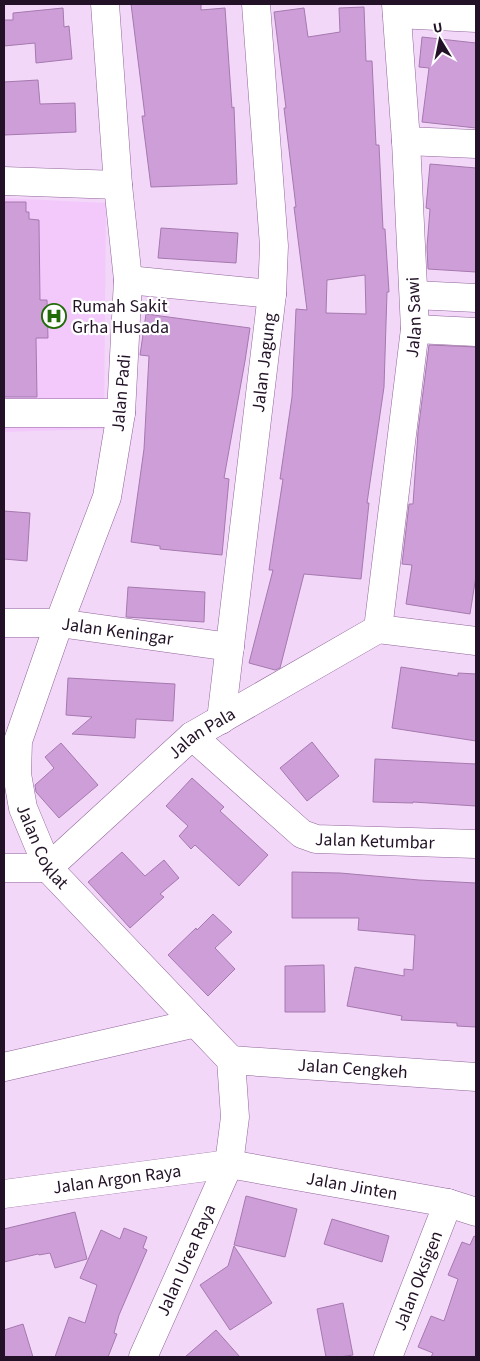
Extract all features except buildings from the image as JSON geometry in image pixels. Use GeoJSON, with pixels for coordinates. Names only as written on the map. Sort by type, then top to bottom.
{"type":"FeatureCollection","features":[{"type":"Feature","properties":{"kind":"street","name":"Jalan Padi"},"geometry":{"type":"LineString","coordinates":[[59,623],[107,497],[121,413],[128,280],[118,185],[105,4]]}},
{"type":"Feature","properties":{"kind":"street","name":"Jalan Jagung"},"geometry":{"type":"LineString","coordinates":[[221,720],[272,294],[274,246],[256,4]]}},
{"type":"Feature","properties":{"kind":"street"},"geometry":{"type":"LineString","coordinates":[[396,9],[476,18]]}},
{"type":"Feature","properties":{"kind":"street","name":"Jalan Sawi"},"geometry":{"type":"LineString","coordinates":[[378,629],[415,329],[406,141],[396,9]]}},
{"type":"Feature","properties":{"kind":"street"},"geometry":{"type":"LineString","coordinates":[[406,141],[476,144]]}},
{"type":"Feature","properties":{"kind":"street"},"geometry":{"type":"LineString","coordinates":[[4,181],[118,185]]}},
{"type":"Feature","properties":{"kind":"street"},"geometry":{"type":"LineString","coordinates":[[128,280],[272,294]]}},
{"type":"Feature","properties":{"kind":"street"},"geometry":{"type":"LineString","coordinates":[[414,295],[476,298]]}},
{"type":"Feature","properties":{"kind":"street"},"geometry":{"type":"LineString","coordinates":[[415,329],[476,332]]}},
{"type":"Feature","properties":{"kind":"street"},"geometry":{"type":"LineString","coordinates":[[4,413],[121,413]]}},
{"type":"Feature","properties":{"kind":"street","name":"Jalan Keningar"},"geometry":{"type":"LineString","coordinates":[[4,623],[59,623],[230,647]]}},
{"type":"Feature","properties":{"kind":"street","name":"Jalan Coklat"},"geometry":{"type":"LineString","coordinates":[[59,623],[18,741],[17,774],[23,808],[48,868],[231,1060]]}},
{"type":"Feature","properties":{"kind":"street"},"geometry":{"type":"LineString","coordinates":[[378,629],[476,641]]}},
{"type":"Feature","properties":{"kind":"street","name":"Jalan Pala"},"geometry":{"type":"LineString","coordinates":[[48,868],[192,736],[378,629]]}},
{"type":"Feature","properties":{"kind":"street","name":"Jalan Ketumbar"},"geometry":{"type":"LineString","coordinates":[[192,736],[302,834],[309,837],[316,839],[476,844]]}},
{"type":"Feature","properties":{"kind":"street"},"geometry":{"type":"LineString","coordinates":[[4,868],[48,868]]}},
{"type":"Feature","properties":{"kind":"street"},"geometry":{"type":"LineString","coordinates":[[4,1067],[196,1023]]}},
{"type":"Feature","properties":{"kind":"street","name":"Jalan Cengkeh"},"geometry":{"type":"LineString","coordinates":[[231,1060],[476,1076]]}},
{"type":"Feature","properties":{"kind":"street","name":"Jalan Urea Raya"},"geometry":{"type":"LineString","coordinates":[[143,1357],[229,1164],[235,1117],[231,1060]]}},
{"type":"Feature","properties":{"kind":"street","name":"Jalan Argon Raya"},"geometry":{"type":"LineString","coordinates":[[4,1194],[229,1164]]}},
{"type":"Feature","properties":{"kind":"street","name":"Jalan Jinten"},"geometry":{"type":"LineString","coordinates":[[229,1164],[448,1203],[476,1212]]}},
{"type":"Feature","properties":{"kind":"street","name":"Jalan Oksigen"},"geometry":{"type":"LineString","coordinates":[[388,1357],[448,1203]]}},
{"type":"Feature","properties":{"kind":"shaded area","name":"Rumah Sakit Grha Husada"},"geometry":{"type":"Polygon","coordinates":[[[4,198],[106,203],[104,429],[4,432],[4,198]]]}},
{"type":"Feature","properties":{"kind":"place","name":"Rumah Sakit Grha Husada"},"geometry":{"type":"Point","coordinates":[54,316]}}]}
